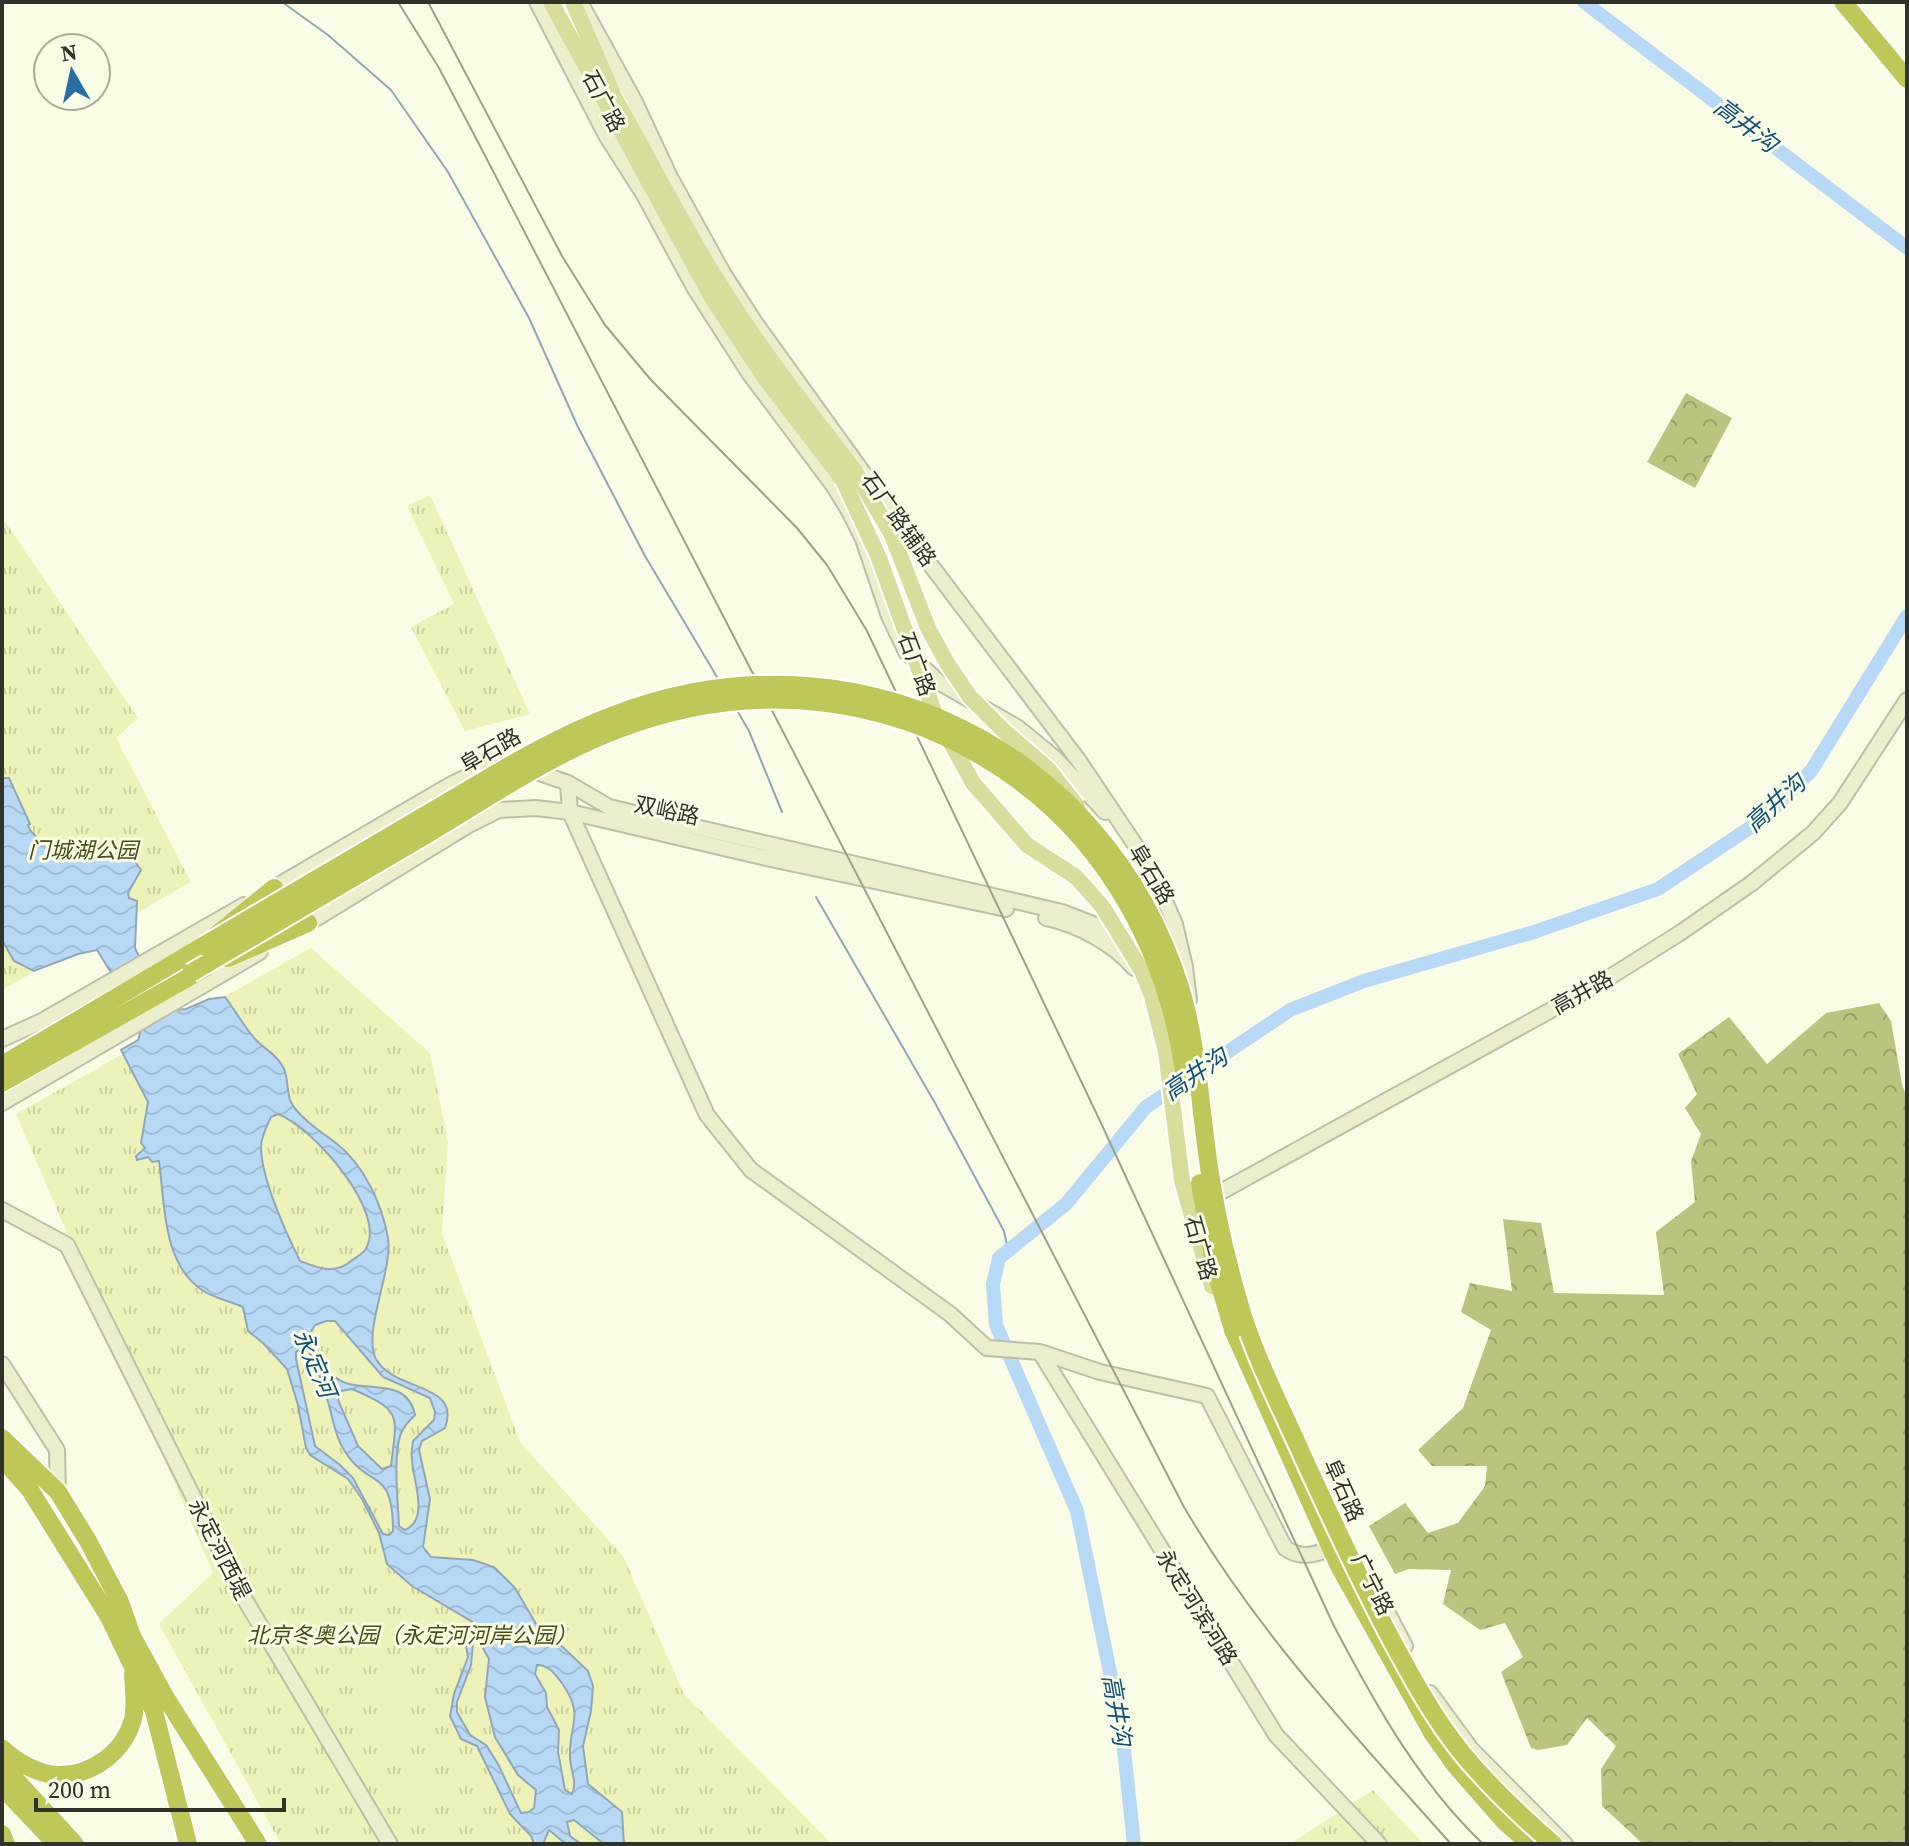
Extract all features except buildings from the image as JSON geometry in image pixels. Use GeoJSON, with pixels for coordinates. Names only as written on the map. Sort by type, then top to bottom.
{"type":"FeatureCollection","features":[{"type":"Feature","properties":{"kind":"highway"},"geometry":{"type":"LineString","coordinates":[[1843,2],[1907,79]]}},
{"type":"Feature","properties":{"kind":"highway"},"geometry":{"type":"LineString","coordinates":[[1855,2],[1907,64]]}},
{"type":"Feature","properties":{"kind":"highway","name":"阜石路"},"geometry":{"type":"LineString","coordinates":[[203,946],[539,750],[613,715],[671,697],[744,685],[790,684],[852,690],[909,706],[969,731],[1027,767],[1098,833],[1150,914],[1176,977],[1192,1041],[1209,1172],[1226,1254],[1244,1318],[1349,1560],[1419,1691],[1445,1731],[1515,1811],[1553,1844]]}},
{"type":"Feature","properties":{"kind":"highway","name":"阜石路"},"geometry":{"type":"LineString","coordinates":[[191,973],[544,764],[617,729],[676,711],[746,699],[800,699],[855,706],[938,733],[990,760],[1028,787],[1098,857],[1138,922],[1172,1011],[1215,1269],[1233,1330],[1339,1566],[1427,1723],[1455,1765],[1505,1822],[1530,1844]]}},
{"type":"Feature","properties":{"kind":"highway"},"geometry":{"type":"LineString","coordinates":[[2,1065],[203,946],[274,888]]}},
{"type":"Feature","properties":{"kind":"highway"},"geometry":{"type":"LineString","coordinates":[[2,1083],[191,973],[308,923]]}},
{"type":"Feature","properties":{"kind":"highway"},"geometry":{"type":"LineString","coordinates":[[3,1443],[58,1492],[120,1602],[180,1768],[197,1844]]}},
{"type":"Feature","properties":{"kind":"highway"},"geometry":{"type":"LineString","coordinates":[[3,1443],[109,1617],[154,1711],[188,1844]]}},
{"type":"Feature","properties":{"kind":"highway"},"geometry":{"type":"LineString","coordinates":[[132,1636],[174,1710],[258,1844]]}},
{"type":"Feature","properties":{"kind":"highway"},"geometry":{"type":"LineString","coordinates":[[2,1748],[31,1767],[57,1775],[91,1769],[110,1757],[124,1742],[133,1718],[133,1668]]}},
{"type":"Feature","properties":{"kind":"highway"},"geometry":{"type":"LineString","coordinates":[[2,1765],[75,1844]]}},
{"type":"Feature","properties":{"kind":"highway"},"geometry":{"type":"LineString","coordinates":[[2,1787],[56,1844]]}},
{"type":"Feature","properties":{"kind":"highway"},"geometry":{"type":"LineString","coordinates":[[2,1834],[6,1844]]}},
{"type":"Feature","properties":{"kind":"main road"},"geometry":{"type":"LineString","coordinates":[[539,2],[597,103],[638,163]]}},
{"type":"Feature","properties":{"kind":"main road","name":"石广路"},"geometry":{"type":"LineString","coordinates":[[551,2],[711,296],[765,378],[850,477],[935,714],[973,783],[1027,845],[1076,877],[1102,906],[1142,971],[1152,996],[1166,1052],[1182,1181],[1214,1293],[1233,1330]]}},
{"type":"Feature","properties":{"kind":"main road","name":"石广路"},"geometry":{"type":"LineString","coordinates":[[563,2],[690,237],[755,339],[892,535],[928,628],[947,663],[970,697],[1048,769],[1098,833]]}},
{"type":"Feature","properties":{"kind":"main road"},"geometry":{"type":"LineString","coordinates":[[573,2],[612,92]]}},
{"type":"Feature","properties":{"kind":"street","name":"石广路辅路"},"geometry":{"type":"LineString","coordinates":[[539,2],[607,137],[644,195],[714,319],[749,373],[849,511],[863,539],[889,616],[906,652],[940,683],[1017,727],[1055,758],[1113,822],[1153,881],[1175,948],[1170,955],[1154,959]]}},
{"type":"Feature","properties":{"kind":"street","name":"石广路辅路"},"geometry":{"type":"LineString","coordinates":[[580,2],[634,100],[649,138],[670,177],[723,273],[754,321],[908,535],[1069,748],[1150,867],[1167,904],[1185,967],[1195,1047]]}},
{"type":"Feature","properties":{"kind":"street","name":"高井路"},"geometry":{"type":"LineString","coordinates":[[1193,1205],[1602,982],[1752,883],[1828,818],[1878,748],[1907,700]]}},
{"type":"Feature","properties":{"kind":"street"},"geometry":{"type":"LineString","coordinates":[[1055,758],[1065,755],[1069,748]]}},
{"type":"Feature","properties":{"kind":"street","name":"双峪路"},"geometry":{"type":"LineString","coordinates":[[2,1039],[72,1004],[480,770],[526,768],[568,783],[609,807],[1062,912],[1126,937],[1154,959],[1182,1001],[1195,1047],[1216,1195]]}},
{"type":"Feature","properties":{"kind":"street"},"geometry":{"type":"LineString","coordinates":[[568,783],[570,812],[707,1115],[751,1170],[950,1314],[987,1348],[1040,1352],[1100,1372],[1207,1396],[1285,1548],[1301,1555],[1314,1555],[1330,1549]]}},
{"type":"Feature","properties":{"kind":"street","name":"双峪路"},"geometry":{"type":"LineString","coordinates":[[2,1103],[499,810],[536,808],[570,812],[1057,920],[1121,953],[1149,990],[1159,1016],[1172,1071],[1193,1205]]}},
{"type":"Feature","properties":{"kind":"street","name":"广宁路"},"geometry":{"type":"LineString","coordinates":[[1216,1195],[1226,1253],[1248,1324],[1288,1416],[1426,1687],[1471,1749],[1565,1844]]}},
{"type":"Feature","properties":{"kind":"street","name":"广宁路"},"geometry":{"type":"LineString","coordinates":[[1193,1205],[1237,1351],[1363,1618],[1410,1704],[1450,1768],[1518,1844]]}},
{"type":"Feature","properties":{"kind":"street","name":"永定河西堤"},"geometry":{"type":"LineString","coordinates":[[2,1210],[67,1245],[244,1598],[390,1844]]}},
{"type":"Feature","properties":{"kind":"street","name":"永定河滨河路"},"geometry":{"type":"LineString","coordinates":[[1040,1352],[1276,1735],[1379,1844]]}},
{"type":"Feature","properties":{"kind":"street"},"geometry":{"type":"LineString","coordinates":[[2,1364],[57,1450],[58,1492]]}},
{"type":"Feature","properties":{"kind":"green space"},"geometry":{"type":"Polygon","coordinates":[[[1686,393],[1732,418],[1695,488],[1647,462],[1686,393]]]}},
{"type":"Feature","properties":{"kind":"green space"},"geometry":{"type":"Polygon","coordinates":[[[430,495],[530,714],[465,731],[411,627],[454,604],[407,506],[430,495]]]}},
{"type":"Feature","properties":{"kind":"green space","name":"门城湖公园"},"geometry":{"type":"Polygon","coordinates":[[[2,517],[138,718],[116,738],[191,882],[2,990],[2,517]]]}},
{"type":"Feature","properties":{"kind":"green space","name":"北京冬奥公园（永定河河岸公园）"},"geometry":{"type":"Polygon","coordinates":[[[311,948],[430,1053],[448,1142],[442,1233],[520,1442],[623,1556],[684,1694],[832,1844],[281,1844],[159,1624],[213,1573],[16,1114],[311,948]]]}},
{"type":"Feature","properties":{"kind":"green space"},"geometry":{"type":"Polygon","coordinates":[[[1879,1003],[1891,1021],[1907,1098],[1907,1844],[1643,1844],[1602,1806],[1601,1769],[1616,1746],[1587,1718],[1567,1745],[1538,1750],[1531,1748],[1501,1672],[1523,1657],[1505,1623],[1480,1630],[1443,1604],[1451,1570],[1409,1569],[1395,1574],[1369,1526],[1405,1503],[1428,1533],[1458,1523],[1485,1486],[1487,1466],[1432,1466],[1418,1450],[1463,1408],[1491,1330],[1461,1312],[1470,1283],[1512,1291],[1503,1219],[1541,1223],[1554,1293],[1664,1295],[1656,1232],[1695,1202],[1691,1161],[1701,1134],[1685,1108],[1697,1094],[1678,1054],[1729,1017],[1767,1064],[1826,1013],[1879,1003]]]}},
{"type":"Feature","properties":{"kind":"green space"},"geometry":{"type":"Polygon","coordinates":[[[383,1660],[407,1666],[396,1707],[372,1700],[383,1660]]]}},
{"type":"Feature","properties":{"kind":"green space"},"geometry":{"type":"Polygon","coordinates":[[[398,1709],[423,1737],[404,1755],[378,1727],[398,1709]]]}},
{"type":"Feature","properties":{"kind":"green space"},"geometry":{"type":"Polygon","coordinates":[[[424,1769],[441,1802],[418,1814],[400,1782],[424,1769]]]}},
{"type":"Feature","properties":{"kind":"green space"},"geometry":{"type":"Polygon","coordinates":[[[1373,1790],[1424,1844],[1290,1844],[1373,1790]]]}},
{"type":"Feature","properties":{"kind":"water","name":"永定河"},"geometry":{"type":"Polygon","coordinates":[[[2,778],[9,778],[28,825],[38,838],[55,844],[73,844],[89,839],[98,847],[134,860],[141,870],[128,893],[129,898],[137,901],[135,948],[165,1011],[186,1009],[209,999],[225,997],[253,1036],[281,1063],[294,1107],[355,1162],[376,1199],[388,1238],[386,1267],[373,1334],[376,1359],[385,1370],[435,1395],[444,1402],[448,1413],[445,1428],[422,1441],[419,1450],[430,1499],[423,1547],[431,1557],[473,1560],[494,1567],[515,1588],[539,1629],[550,1635],[588,1671],[593,1686],[583,1746],[588,1784],[622,1812],[624,1844],[604,1844],[574,1820],[567,1822],[570,1836],[581,1844],[566,1844],[549,1830],[543,1844],[534,1844],[531,1836],[510,1814],[477,1746],[461,1739],[450,1716],[454,1694],[468,1657],[465,1641],[474,1623],[412,1586],[387,1564],[379,1533],[362,1499],[348,1479],[310,1455],[306,1448],[287,1369],[248,1331],[243,1307],[202,1290],[179,1264],[168,1231],[159,1161],[152,1162],[148,1157],[137,1160],[136,1156],[145,1148],[141,1143],[148,1102],[121,1050],[138,1040],[143,1024],[97,950],[34,971],[14,961],[2,940],[2,778]],[[278,1114],[271,1117],[262,1139],[262,1160],[288,1236],[300,1261],[326,1269],[339,1268],[365,1250],[370,1234],[367,1215],[357,1194],[327,1153],[292,1122],[278,1114]],[[335,1321],[315,1325],[311,1332],[323,1362],[335,1377],[355,1385],[392,1390],[410,1402],[415,1415],[401,1433],[396,1481],[399,1526],[405,1530],[413,1525],[417,1517],[412,1448],[413,1441],[434,1420],[435,1412],[430,1398],[383,1377],[335,1321]],[[304,1347],[296,1352],[315,1446],[353,1478],[383,1534],[389,1535],[393,1531],[389,1496],[384,1487],[353,1463],[344,1450],[308,1349],[304,1347]],[[352,1389],[341,1391],[338,1400],[358,1446],[382,1469],[391,1466],[395,1425],[388,1409],[352,1389]],[[478,1639],[473,1643],[471,1665],[457,1702],[457,1712],[470,1735],[486,1745],[521,1813],[529,1812],[534,1808],[536,1790],[518,1775],[495,1737],[485,1697],[489,1659],[478,1639]],[[537,1665],[535,1674],[546,1693],[547,1707],[559,1730],[558,1752],[565,1790],[572,1794],[574,1780],[570,1745],[573,1704],[554,1673],[537,1665]]]}},
{"type":"Feature","properties":{"kind":"waterway"},"geometry":{"type":"LineString","coordinates":[[282,2],[328,35],[391,90],[448,172],[529,318],[578,427],[645,556],[720,682]]}},
{"type":"Feature","properties":{"kind":"waterway","name":"高井沟"},"geometry":{"type":"LineString","coordinates":[[1584,2],[1907,248]]}},
{"type":"Feature","properties":{"kind":"waterway","name":"高井沟"},"geometry":{"type":"LineString","coordinates":[[1134,1844],[1122,1731],[1077,1511],[996,1325],[993,1284],[999,1258],[1066,1204],[1146,1107],[1290,1010],[1364,981],[1534,932],[1658,889],[1763,819],[1811,771],[1907,616]]}},
{"type":"Feature","properties":{"kind":"waterway"},"geometry":{"type":"LineString","coordinates":[[738,712],[749,731],[782,812]]}},
{"type":"Feature","properties":{"kind":"waterway"},"geometry":{"type":"LineString","coordinates":[[816,897],[935,1103],[1004,1231],[1008,1251]]}},
{"type":"Feature","properties":{"kind":"railway"},"geometry":{"type":"LineString","coordinates":[[398,2],[439,68],[479,144],[1184,1507],[1212,1553],[1275,1640],[1451,1844]]}},
{"type":"Feature","properties":{"kind":"railway"},"geometry":{"type":"LineString","coordinates":[[428,2],[562,256],[605,325],[651,380],[797,528],[827,565],[867,631],[1100,1121],[1334,1626],[1382,1713],[1419,1769],[1438,1795],[1483,1844]]}}]}
